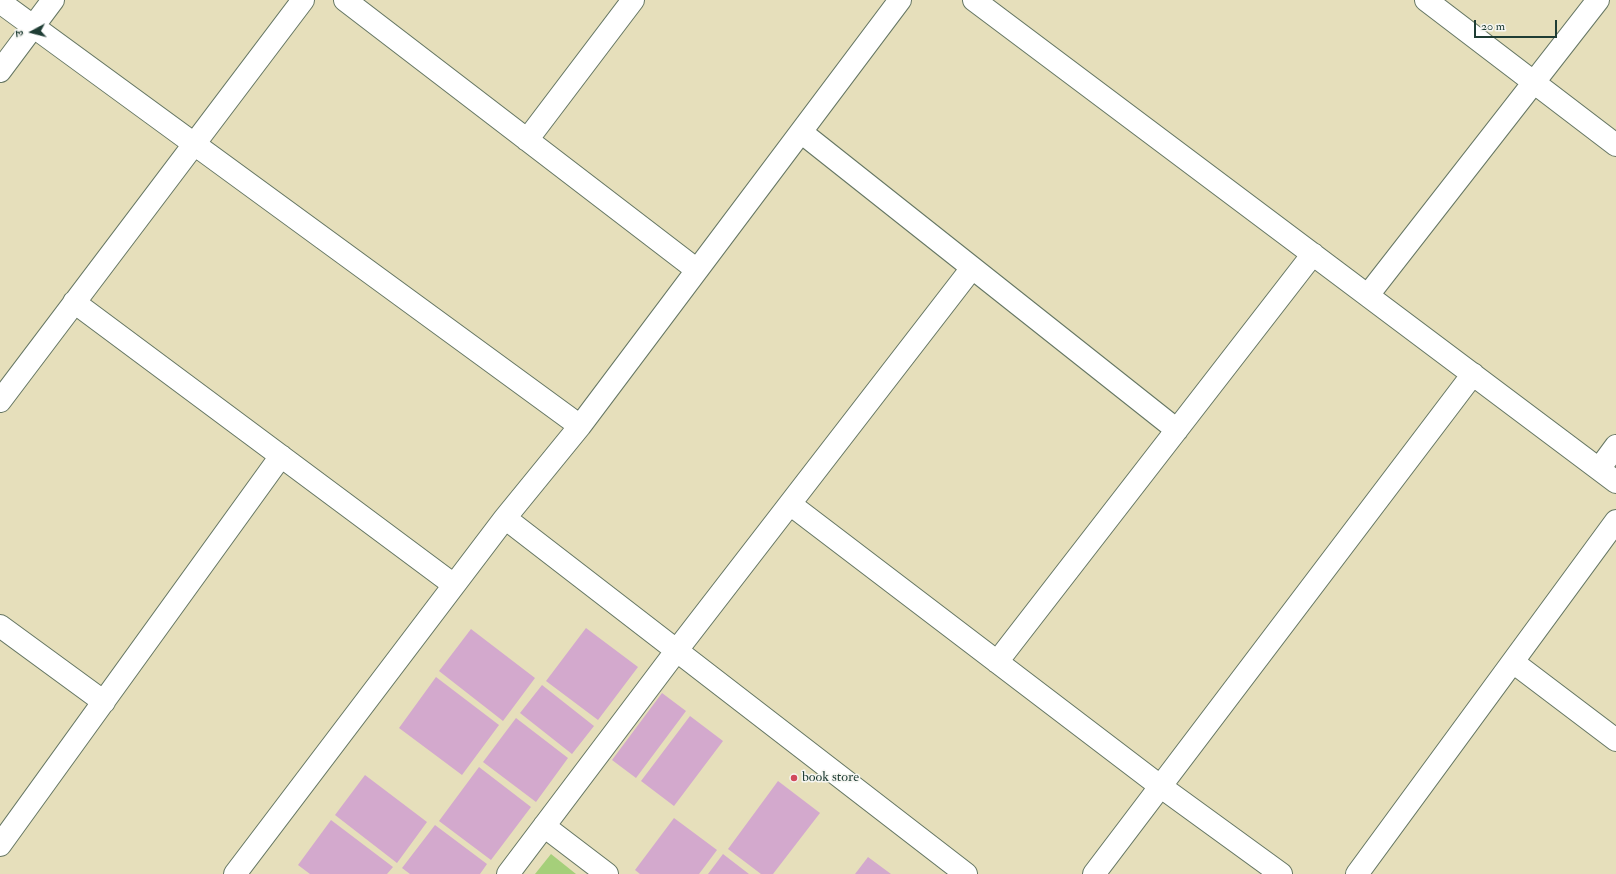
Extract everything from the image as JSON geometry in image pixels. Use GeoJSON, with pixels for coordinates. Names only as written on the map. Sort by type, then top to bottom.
{"type":"FeatureCollection","features":[{"type":"Feature","properties":{"kind":"street"},"geometry":{"type":"LineString","coordinates":[[0,71],[53,0]]}},
{"type":"Feature","properties":{"kind":"street"},"geometry":{"type":"LineString","coordinates":[[0,401],[303,0]]}},
{"type":"Feature","properties":{"kind":"street"},"geometry":{"type":"LineString","coordinates":[[345,0],[697,270]]}},
{"type":"Feature","properties":{"kind":"street"},"geometry":{"type":"LineString","coordinates":[[527,140],[633,0]]}},
{"type":"Feature","properties":{"kind":"street"},"geometry":{"type":"LineString","coordinates":[[235,874],[505,518],[580,426],[900,0]]}},
{"type":"Feature","properties":{"kind":"street"},"geometry":{"type":"LineString","coordinates":[[974,0],[1608,475],[1616,446]]}},
{"type":"Feature","properties":{"kind":"street"},"geometry":{"type":"LineString","coordinates":[[1426,0],[1616,145]]}},
{"type":"Feature","properties":{"kind":"street"},"geometry":{"type":"LineString","coordinates":[[1368,295],[1598,0]]}},
{"type":"Feature","properties":{"kind":"street"},"geometry":{"type":"LineString","coordinates":[[0,2],[580,426]]}},
{"type":"Feature","properties":{"kind":"street"},"geometry":{"type":"LineString","coordinates":[[801,132],[1177,430]]}},
{"type":"Feature","properties":{"kind":"street"},"geometry":{"type":"LineString","coordinates":[[998,662],[1313,254]]}},
{"type":"Feature","properties":{"kind":"street"},"geometry":{"type":"LineString","coordinates":[[508,874],[677,650],[972,268]]}},
{"type":"Feature","properties":{"kind":"street"},"geometry":{"type":"LineString","coordinates":[[74,302],[454,585]]}},
{"type":"Feature","properties":{"kind":"street"},"geometry":{"type":"LineString","coordinates":[[1094,874],[1473,374]]}},
{"type":"Feature","properties":{"kind":"street"},"geometry":{"type":"LineString","coordinates":[[0,845],[281,456]]}},
{"type":"Feature","properties":{"kind":"street"},"geometry":{"type":"LineString","coordinates":[[790,504],[1160,786],[1281,874]]}},
{"type":"Feature","properties":{"kind":"street"},"geometry":{"type":"LineString","coordinates":[[505,518],[966,874]]}},
{"type":"Feature","properties":{"kind":"street"},"geometry":{"type":"LineString","coordinates":[[1357,874],[1616,521]]}},
{"type":"Feature","properties":{"kind":"street"},"geometry":{"type":"LineString","coordinates":[[0,626],[104,702]]}},
{"type":"Feature","properties":{"kind":"street"},"geometry":{"type":"LineString","coordinates":[[1513,662],[1616,740]]}},
{"type":"Feature","properties":{"kind":"street"},"geometry":{"type":"LineString","coordinates":[[544,826],[607,874]]}},
{"type":"Feature","properties":{"kind":"green space"},"geometry":{"type":"Polygon","coordinates":[[[551,854],[576,874],[535,874],[551,854]]]}},
{"type":"Feature","properties":{"kind":"building"},"geometry":{"type":"Polygon","coordinates":[[[586,628],[638,667],[598,720],[546,681],[586,628]]]}},
{"type":"Feature","properties":{"kind":"building"},"geometry":{"type":"Polygon","coordinates":[[[471,629],[535,678],[503,721],[439,671],[471,629]]]}},
{"type":"Feature","properties":{"kind":"building"},"geometry":{"type":"Polygon","coordinates":[[[436,677],[499,725],[462,775],[399,728],[436,677]]]}},
{"type":"Feature","properties":{"kind":"building"},"geometry":{"type":"Polygon","coordinates":[[[542,685],[594,726],[572,754],[520,713],[542,685]]]}},
{"type":"Feature","properties":{"kind":"building"},"geometry":{"type":"Polygon","coordinates":[[[662,693],[686,711],[636,778],[612,760],[662,693]]]}},
{"type":"Feature","properties":{"kind":"building"},"geometry":{"type":"Polygon","coordinates":[[[690,716],[723,741],[674,806],[641,781],[690,716]]]}},
{"type":"Feature","properties":{"kind":"building"},"geometry":{"type":"Polygon","coordinates":[[[516,718],[568,758],[536,802],[483,762],[516,718]]]}},
{"type":"Feature","properties":{"kind":"building"},"geometry":{"type":"Polygon","coordinates":[[[479,767],[531,807],[491,860],[439,821],[479,767]]]}},
{"type":"Feature","properties":{"kind":"building"},"geometry":{"type":"Polygon","coordinates":[[[365,775],[427,822],[397,863],[335,815],[365,775]]]}},
{"type":"Feature","properties":{"kind":"building"},"geometry":{"type":"Polygon","coordinates":[[[778,781],[820,813],[773,874],[761,874],[728,849],[778,781]]]}},
{"type":"Feature","properties":{"kind":"building"},"geometry":{"type":"Polygon","coordinates":[[[674,818],[717,850],[699,874],[640,874],[635,870],[674,818]]]}},
{"type":"Feature","properties":{"kind":"building"},"geometry":{"type":"Polygon","coordinates":[[[331,820],[393,867],[387,874],[310,874],[298,865],[331,820]]]}},
{"type":"Feature","properties":{"kind":"building"},"geometry":{"type":"Polygon","coordinates":[[[435,825],[487,864],[480,874],[410,874],[402,868],[435,825]]]}},
{"type":"Feature","properties":{"kind":"building"},"geometry":{"type":"Polygon","coordinates":[[[723,854],[749,874],[708,874],[723,854]]]}},
{"type":"Feature","properties":{"kind":"building"},"geometry":{"type":"Polygon","coordinates":[[[868,857],[891,874],[855,874],[868,857]]]}},
{"type":"Feature","properties":{"kind":"place","name":"book store"},"geometry":{"type":"Point","coordinates":[794,778]}}]}
